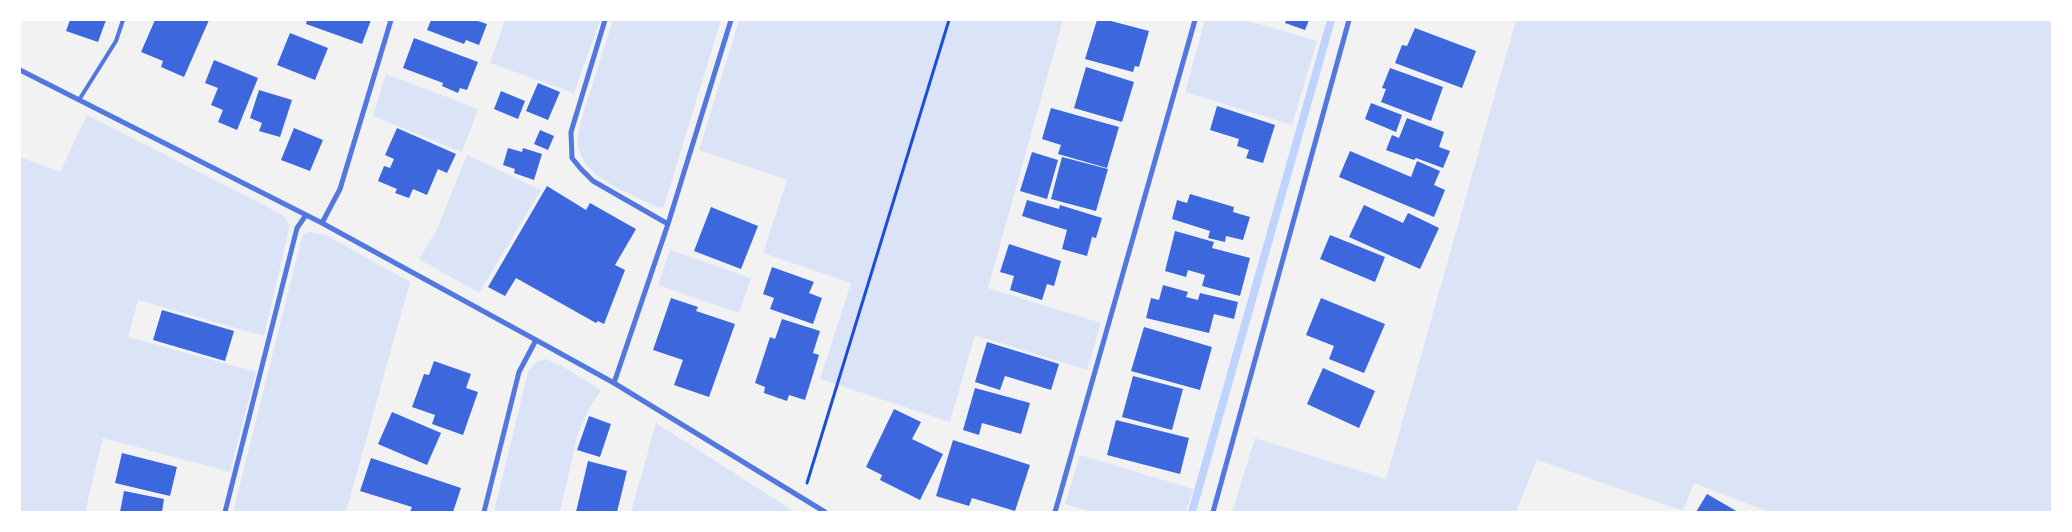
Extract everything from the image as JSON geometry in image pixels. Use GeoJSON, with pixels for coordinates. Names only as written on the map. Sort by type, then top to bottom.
{"type":"FeatureCollection","features":[{"type":"Feature","properties":{"kind":"street"},"geometry":{"type":"LineString","coordinates":[[322,223],[340,189],[391,20]]}},
{"type":"Feature","properties":{"kind":"street"},"geometry":{"type":"LineString","coordinates":[[605,20],[572,132],[572,158],[581,170],[593,180],[668,224]]}},
{"type":"Feature","properties":{"kind":"street"},"geometry":{"type":"LineString","coordinates":[[614,383],[668,224],[731,20]]}},
{"type":"Feature","properties":{"kind":"street"},"geometry":{"type":"LineString","coordinates":[[1055,512],[1195,20]]}},
{"type":"Feature","properties":{"kind":"street"},"geometry":{"type":"LineString","coordinates":[[1213,512],[1350,20]]}},
{"type":"Feature","properties":{"kind":"street"},"geometry":{"type":"LineString","coordinates":[[20,70],[322,223],[536,340],[614,383],[824,512]]}},
{"type":"Feature","properties":{"kind":"street"},"geometry":{"type":"LineString","coordinates":[[225,512],[297,228],[306,215]]}},
{"type":"Feature","properties":{"kind":"street"},"geometry":{"type":"LineString","coordinates":[[484,512],[519,372],[536,340]]}},
{"type":"Feature","properties":{"kind":"lane"},"geometry":{"type":"LineString","coordinates":[[79,100],[116,41],[123,20]]}},
{"type":"Feature","properties":{"kind":"path"},"geometry":{"type":"LineString","coordinates":[[803,498],[949,20]]}},
{"type":"Feature","properties":{"kind":"shaded area"},"geometry":{"type":"Polygon","coordinates":[[[505,20],[600,20],[574,93],[490,63],[505,20]]]}},
{"type":"Feature","properties":{"kind":"shaded area"},"geometry":{"type":"Polygon","coordinates":[[[613,20],[721,20],[664,206],[659,208],[617,188],[596,175],[585,164],[578,148],[578,136],[583,114],[613,20]]]}},
{"type":"Feature","properties":{"kind":"shaded area"},"geometry":{"type":"Polygon","coordinates":[[[739,20],[1063,20],[988,288],[1101,323],[1087,370],[975,335],[950,422],[820,379],[851,283],[763,253],[787,180],[699,150],[739,20]]]}},
{"type":"Feature","properties":{"kind":"shaded area"},"geometry":{"type":"Polygon","coordinates":[[[1205,20],[1245,20],[1317,41],[1292,125],[1185,92],[1205,20]]]}},
{"type":"Feature","properties":{"kind":"shaded area"},"geometry":{"type":"Polygon","coordinates":[[[1516,20],[2052,20],[2052,512],[1769,512],[1694,483],[1683,511],[1537,460],[1516,512],[1232,512],[1255,438],[1386,479],[1516,20]]]}},
{"type":"Feature","properties":{"kind":"shaded area"},"geometry":{"type":"Polygon","coordinates":[[[386,74],[478,109],[462,152],[373,116],[386,74]]]}},
{"type":"Feature","properties":{"kind":"shaded area"},"geometry":{"type":"Polygon","coordinates":[[[87,115],[283,215],[289,223],[289,229],[264,336],[138,300],[128,337],[256,372],[230,472],[103,438],[85,512],[20,512],[20,157],[60,172],[87,115]]]}},
{"type":"Feature","properties":{"kind":"shaded area"},"geometry":{"type":"Polygon","coordinates":[[[467,155],[541,190],[479,293],[419,259],[437,229],[467,155]]]}},
{"type":"Feature","properties":{"kind":"shaded area"},"geometry":{"type":"Polygon","coordinates":[[[310,232],[326,235],[410,282],[346,512],[233,512],[301,241],[303,235],[310,232]]]}},
{"type":"Feature","properties":{"kind":"shaded area"},"geometry":{"type":"Polygon","coordinates":[[[670,250],[751,278],[739,313],[658,285],[670,250]]]}},
{"type":"Feature","properties":{"kind":"shaded area"},"geometry":{"type":"Polygon","coordinates":[[[546,359],[562,366],[601,390],[590,407],[578,433],[560,512],[494,512],[528,372],[536,362],[546,359]]]}},
{"type":"Feature","properties":{"kind":"shaded area"},"geometry":{"type":"Polygon","coordinates":[[[656,423],[795,512],[631,512],[656,423]]]}},
{"type":"Feature","properties":{"kind":"shaded area"},"geometry":{"type":"Polygon","coordinates":[[[1080,455],[1193,489],[1186,512],[1091,512],[1065,504],[1080,455]]]}},
{"type":"Feature","properties":{"kind":"building"},"geometry":{"type":"Polygon","coordinates":[[[70,20],[106,20],[98,42],[66,31],[70,20]]]}},
{"type":"Feature","properties":{"kind":"building"},"geometry":{"type":"Polygon","coordinates":[[[155,20],[209,20],[184,77],[161,67],[163,61],[141,52],[155,20]]]}},
{"type":"Feature","properties":{"kind":"building"},"geometry":{"type":"Polygon","coordinates":[[[307,20],[371,20],[362,44],[306,24],[307,20]]]}},
{"type":"Feature","properties":{"kind":"building"},"geometry":{"type":"Polygon","coordinates":[[[431,20],[475,20],[487,24],[479,45],[466,40],[464,44],[427,30],[431,20]]]}},
{"type":"Feature","properties":{"kind":"building"},"geometry":{"type":"Polygon","coordinates":[[[1097,20],[1107,20],[1149,31],[1139,67],[1135,66],[1133,72],[1085,59],[1097,20]]]}},
{"type":"Feature","properties":{"kind":"building"},"geometry":{"type":"Polygon","coordinates":[[[1286,20],[1309,20],[1305,30],[1285,23],[1286,20]]]}},
{"type":"Feature","properties":{"kind":"building"},"geometry":{"type":"Polygon","coordinates":[[[1415,28],[1476,51],[1462,88],[1395,63],[1402,45],[1407,46],[1415,28]]]}},
{"type":"Feature","properties":{"kind":"building"},"geometry":{"type":"Polygon","coordinates":[[[290,33],[328,48],[315,80],[277,65],[290,33]]]}},
{"type":"Feature","properties":{"kind":"building"},"geometry":{"type":"Polygon","coordinates":[[[414,38],[478,62],[467,90],[460,88],[458,93],[442,86],[443,83],[403,68],[414,38]]]}},
{"type":"Feature","properties":{"kind":"building"},"geometry":{"type":"Polygon","coordinates":[[[214,60],[258,78],[237,130],[218,122],[223,110],[211,105],[218,88],[205,83],[214,60]]]}},
{"type":"Feature","properties":{"kind":"building"},"geometry":{"type":"Polygon","coordinates":[[[1086,67],[1134,82],[1122,122],[1074,108],[1086,67]]]}},
{"type":"Feature","properties":{"kind":"building"},"geometry":{"type":"Polygon","coordinates":[[[1390,68],[1443,87],[1431,121],[1381,102],[1386,89],[1382,88],[1390,68]]]}},
{"type":"Feature","properties":{"kind":"building"},"geometry":{"type":"Polygon","coordinates":[[[538,83],[560,92],[548,120],[526,111],[538,83]]]}},
{"type":"Feature","properties":{"kind":"building"},"geometry":{"type":"Polygon","coordinates":[[[259,90],[292,100],[280,137],[259,131],[262,123],[250,118],[259,90]]]}},
{"type":"Feature","properties":{"kind":"building"},"geometry":{"type":"Polygon","coordinates":[[[501,91],[525,101],[518,119],[494,109],[501,91]]]}},
{"type":"Feature","properties":{"kind":"building"},"geometry":{"type":"Polygon","coordinates":[[[1371,103],[1402,115],[1396,132],[1365,119],[1371,103]]]}},
{"type":"Feature","properties":{"kind":"building"},"geometry":{"type":"Polygon","coordinates":[[[1217,106],[1275,125],[1263,163],[1246,158],[1249,150],[1237,146],[1239,139],[1210,130],[1217,106]]]}},
{"type":"Feature","properties":{"kind":"building"},"geometry":{"type":"Polygon","coordinates":[[[1051,108],[1119,127],[1107,168],[1058,154],[1061,145],[1042,139],[1051,108]]]}},
{"type":"Feature","properties":{"kind":"building"},"geometry":{"type":"Polygon","coordinates":[[[1407,118],[1444,132],[1439,147],[1450,151],[1443,168],[1386,150],[1392,135],[1399,138],[1407,118]]]}},
{"type":"Feature","properties":{"kind":"building"},"geometry":{"type":"Polygon","coordinates":[[[294,128],[323,140],[310,171],[281,160],[294,128]]]}},
{"type":"Feature","properties":{"kind":"building"},"geometry":{"type":"Polygon","coordinates":[[[397,128],[456,154],[447,173],[438,169],[427,195],[413,189],[409,198],[395,193],[397,189],[378,181],[384,166],[390,168],[394,159],[385,155],[397,128]]]}},
{"type":"Feature","properties":{"kind":"building"},"geometry":{"type":"Polygon","coordinates":[[[540,130],[554,136],[548,150],[534,144],[540,130]]]}},
{"type":"Feature","properties":{"kind":"building"},"geometry":{"type":"Polygon","coordinates":[[[508,148],[522,152],[523,148],[542,154],[534,180],[514,173],[515,169],[503,165],[508,148]]]}},
{"type":"Feature","properties":{"kind":"building"},"geometry":{"type":"Polygon","coordinates":[[[1350,151],[1411,177],[1417,161],[1440,171],[1434,185],[1445,190],[1434,217],[1339,177],[1350,151]]]}},
{"type":"Feature","properties":{"kind":"building"},"geometry":{"type":"Polygon","coordinates":[[[1032,152],[1058,160],[1047,199],[1020,191],[1032,152]]]}},
{"type":"Feature","properties":{"kind":"building"},"geometry":{"type":"Polygon","coordinates":[[[1062,157],[1108,169],[1096,211],[1051,199],[1062,157]]]}},
{"type":"Feature","properties":{"kind":"building"},"geometry":{"type":"Polygon","coordinates":[[[547,186],[586,210],[590,203],[636,229],[615,265],[625,270],[604,324],[598,321],[596,323],[516,278],[505,296],[488,287],[547,186]]]}},
{"type":"Feature","properties":{"kind":"building"},"geometry":{"type":"Polygon","coordinates":[[[1190,194],[1234,207],[1233,212],[1250,217],[1243,240],[1226,236],[1225,242],[1208,238],[1210,231],[1172,219],[1177,200],[1187,203],[1190,194]]]}},
{"type":"Feature","properties":{"kind":"building"},"geometry":{"type":"Polygon","coordinates":[[[1027,200],[1059,209],[1060,205],[1102,218],[1096,238],[1092,237],[1087,256],[1062,249],[1067,230],[1022,216],[1027,200]]]}},
{"type":"Feature","properties":{"kind":"building"},"geometry":{"type":"Polygon","coordinates":[[[1364,205],[1403,223],[1408,213],[1439,228],[1420,269],[1349,237],[1364,205]]]}},
{"type":"Feature","properties":{"kind":"building"},"geometry":{"type":"Polygon","coordinates":[[[711,207],[758,226],[741,269],[694,251],[711,207]]]}},
{"type":"Feature","properties":{"kind":"building"},"geometry":{"type":"Polygon","coordinates":[[[1175,231],[1214,242],[1212,248],[1250,258],[1240,296],[1202,286],[1205,275],[1188,270],[1186,277],[1165,271],[1175,231]]]}},
{"type":"Feature","properties":{"kind":"building"},"geometry":{"type":"Polygon","coordinates":[[[1330,235],[1385,257],[1375,282],[1320,259],[1330,235]]]}},
{"type":"Feature","properties":{"kind":"building"},"geometry":{"type":"Polygon","coordinates":[[[1009,244],[1061,261],[1054,286],[1047,284],[1042,300],[1010,290],[1014,276],[1000,272],[1009,244]]]}},
{"type":"Feature","properties":{"kind":"building"},"geometry":{"type":"Polygon","coordinates":[[[772,267],[814,282],[809,293],[822,298],[813,324],[770,309],[774,298],[763,294],[772,267]]]}},
{"type":"Feature","properties":{"kind":"building"},"geometry":{"type":"Polygon","coordinates":[[[1163,285],[1188,292],[1186,297],[1198,300],[1200,293],[1238,302],[1234,319],[1214,314],[1209,333],[1146,318],[1151,298],[1159,300],[1163,285]]]}},
{"type":"Feature","properties":{"kind":"building"},"geometry":{"type":"Polygon","coordinates":[[[671,298],[698,307],[696,311],[735,324],[709,397],[674,385],[683,360],[653,350],[671,298]]]}},
{"type":"Feature","properties":{"kind":"building"},"geometry":{"type":"Polygon","coordinates":[[[1321,298],[1385,324],[1364,373],[1329,359],[1334,346],[1306,335],[1321,298]]]}},
{"type":"Feature","properties":{"kind":"building"},"geometry":{"type":"Polygon","coordinates":[[[162,310],[234,331],[225,361],[153,340],[162,310]]]}},
{"type":"Feature","properties":{"kind":"building"},"geometry":{"type":"Polygon","coordinates":[[[782,319],[820,331],[813,353],[819,355],[805,400],[789,395],[787,401],[764,393],[765,387],[755,383],[770,337],[775,339],[782,319]]]}},
{"type":"Feature","properties":{"kind":"building"},"geometry":{"type":"Polygon","coordinates":[[[1144,327],[1212,347],[1200,390],[1131,371],[1144,327]]]}},
{"type":"Feature","properties":{"kind":"building"},"geometry":{"type":"Polygon","coordinates":[[[987,342],[1059,364],[1051,390],[1005,376],[1000,390],[975,382],[987,342]]]}},
{"type":"Feature","properties":{"kind":"building"},"geometry":{"type":"Polygon","coordinates":[[[434,361],[471,374],[466,388],[478,392],[463,435],[432,424],[435,415],[412,407],[424,374],[429,375],[434,361]]]}},
{"type":"Feature","properties":{"kind":"building"},"geometry":{"type":"Polygon","coordinates":[[[1323,368],[1375,391],[1359,428],[1307,404],[1323,368]]]}},
{"type":"Feature","properties":{"kind":"building"},"geometry":{"type":"Polygon","coordinates":[[[1133,376],[1183,389],[1172,430],[1122,417],[1133,376]]]}},
{"type":"Feature","properties":{"kind":"building"},"geometry":{"type":"Polygon","coordinates":[[[975,388],[1030,403],[1021,434],[982,423],[979,435],[963,430],[975,388]]]}},
{"type":"Feature","properties":{"kind":"building"},"geometry":{"type":"Polygon","coordinates":[[[894,409],[921,422],[912,439],[943,454],[920,500],[880,480],[882,475],[866,467],[894,409]]]}},
{"type":"Feature","properties":{"kind":"building"},"geometry":{"type":"Polygon","coordinates":[[[392,412],[441,433],[427,465],[378,444],[392,412]]]}},
{"type":"Feature","properties":{"kind":"building"},"geometry":{"type":"Polygon","coordinates":[[[589,416],[611,424],[600,457],[577,450],[589,416]]]}},
{"type":"Feature","properties":{"kind":"building"},"geometry":{"type":"Polygon","coordinates":[[[1116,420],[1189,438],[1180,474],[1107,455],[1116,420]]]}},
{"type":"Feature","properties":{"kind":"building"},"geometry":{"type":"Polygon","coordinates":[[[953,440],[1030,465],[1015,511],[972,498],[969,506],[936,496],[953,440]]]}},
{"type":"Feature","properties":{"kind":"building"},"geometry":{"type":"Polygon","coordinates":[[[122,453],[177,467],[170,496],[115,483],[122,453]]]}},
{"type":"Feature","properties":{"kind":"building"},"geometry":{"type":"Polygon","coordinates":[[[371,458],[461,488],[453,512],[410,512],[412,507],[360,491],[371,458]]]}},
{"type":"Feature","properties":{"kind":"building"},"geometry":{"type":"Polygon","coordinates":[[[588,461],[627,471],[617,512],[576,512],[588,461]]]}},
{"type":"Feature","properties":{"kind":"building"},"geometry":{"type":"Polygon","coordinates":[[[124,491],[164,499],[162,512],[120,512],[124,491]]]}},
{"type":"Feature","properties":{"kind":"building"},"geometry":{"type":"Polygon","coordinates":[[[1707,494],[1738,512],[1696,512],[1707,494]]]}},
{"type":"Feature","properties":{"kind":"waterway"},"geometry":{"type":"LineString","coordinates":[[1192,512],[1331,20]]}}]}
